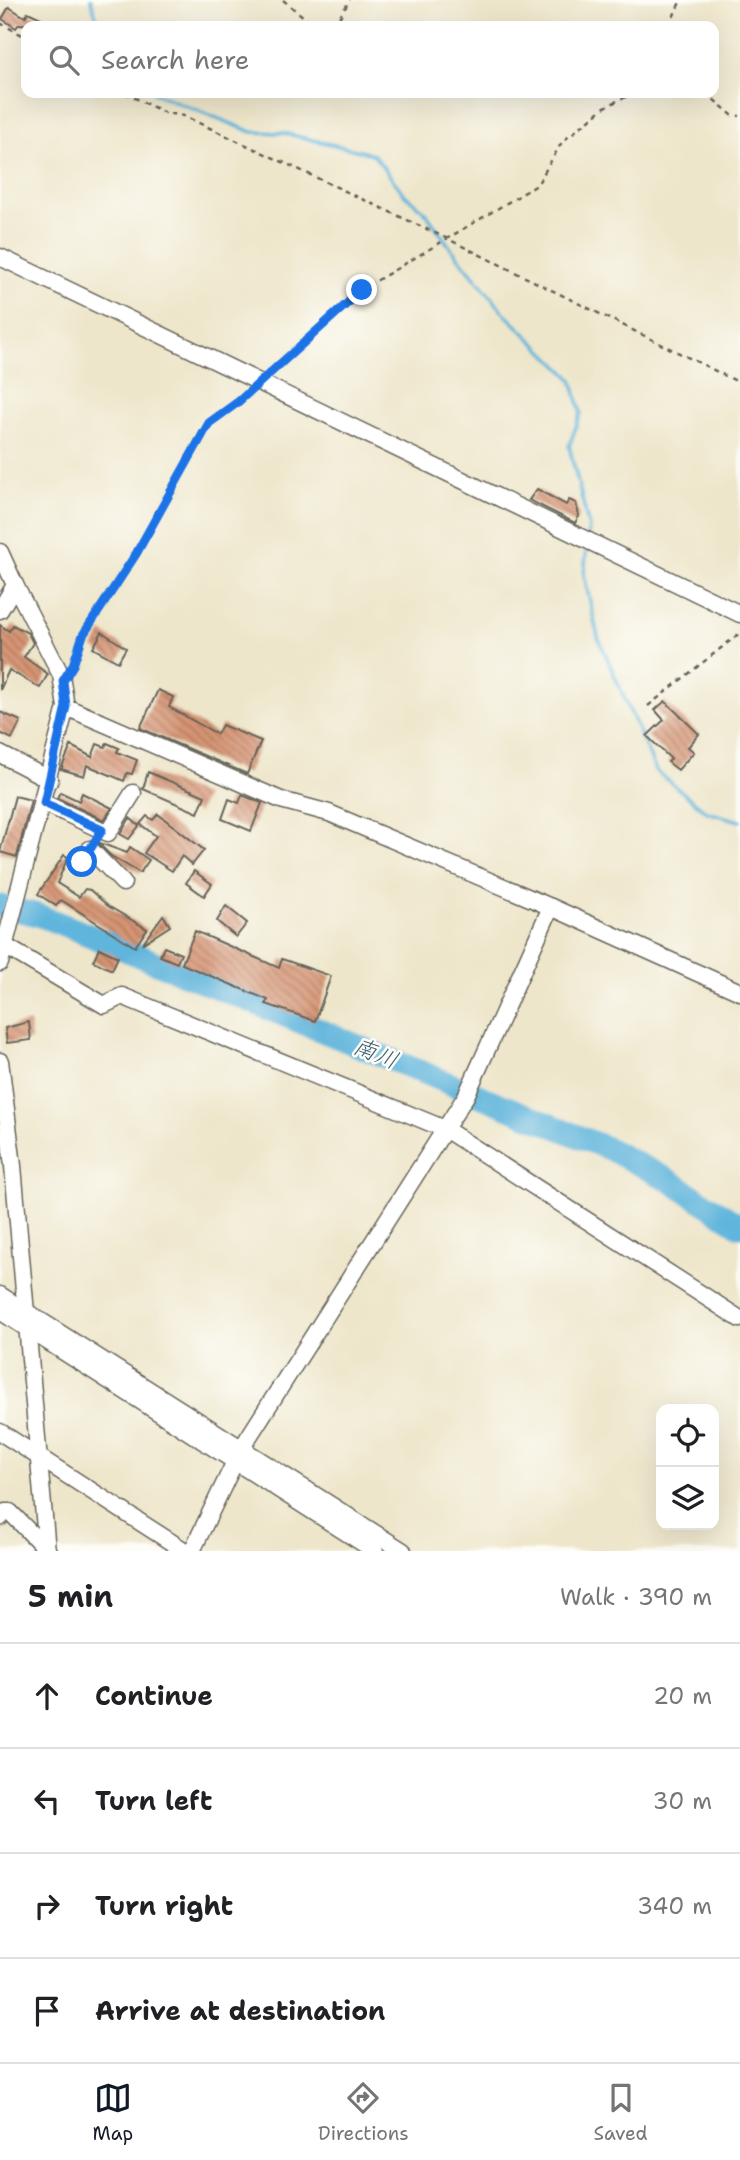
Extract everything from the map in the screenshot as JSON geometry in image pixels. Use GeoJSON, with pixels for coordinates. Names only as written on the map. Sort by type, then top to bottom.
{"type":"FeatureCollection","features":[{"type":"Feature","properties":{"kind":"street"},"geometry":{"type":"LineString","coordinates":[[0,257],[740,614]]}},
{"type":"Feature","properties":{"kind":"street"},"geometry":{"type":"LineString","coordinates":[[0,552],[63,681],[66,706],[20,897],[0,963]]}},
{"type":"Feature","properties":{"kind":"street"},"geometry":{"type":"LineString","coordinates":[[0,610],[15,585]]}},
{"type":"Feature","properties":{"kind":"street"},"geometry":{"type":"LineString","coordinates":[[66,706],[281,800],[329,813],[551,907],[740,992]]}},
{"type":"Feature","properties":{"kind":"street"},"geometry":{"type":"LineString","coordinates":[[0,754],[50,780]]}},
{"type":"Feature","properties":{"kind":"street"},"geometry":{"type":"LineString","coordinates":[[44,803],[108,833],[133,793]]}},
{"type":"Feature","properties":{"kind":"street"},"geometry":{"type":"LineString","coordinates":[[102,830],[86,855],[124,883]]}},
{"type":"Feature","properties":{"kind":"street"},"geometry":{"type":"LineString","coordinates":[[192,1551],[237,1455],[468,1091],[551,907]]}},
{"type":"Feature","properties":{"kind":"street"},"geometry":{"type":"LineString","coordinates":[[7,941],[104,1005],[122,996],[445,1129],[740,1319]]}},
{"type":"Feature","properties":{"kind":"street"},"geometry":{"type":"LineString","coordinates":[[0,1061],[6,1162],[28,1330],[48,1551]]}},
{"type":"Feature","properties":{"kind":"street"},"geometry":{"type":"LineString","coordinates":[[0,1295],[375,1551]]}},
{"type":"Feature","properties":{"kind":"street"},"geometry":{"type":"LineString","coordinates":[[0,1311],[237,1455],[403,1551]]}},
{"type":"Feature","properties":{"kind":"street"},"geometry":{"type":"LineString","coordinates":[[0,1432],[41,1461],[185,1551]]}},
{"type":"Feature","properties":{"kind":"street"},"geometry":{"type":"LineString","coordinates":[[0,1518],[5,1512],[10,1513],[48,1551]]}},
{"type":"Feature","properties":{"kind":"path"},"geometry":{"type":"LineString","coordinates":[[283,0],[309,21]]}},
{"type":"Feature","properties":{"kind":"path"},"geometry":{"type":"LineString","coordinates":[[337,21],[350,0]]}},
{"type":"Feature","properties":{"kind":"path"},"geometry":{"type":"LineString","coordinates":[[670,21],[681,0]]}},
{"type":"Feature","properties":{"kind":"path"},"geometry":{"type":"LineString","coordinates":[[0,23],[21,34]]}},
{"type":"Feature","properties":{"kind":"path"},"geometry":{"type":"LineString","coordinates":[[135,98],[165,113],[184,116],[447,239],[740,383]]}},
{"type":"Feature","properties":{"kind":"path"},"geometry":{"type":"LineString","coordinates":[[63,681],[73,665],[83,635],[136,554],[209,423],[261,382],[370,284],[537,185],[562,142],[605,107],[624,98]]}},
{"type":"Feature","properties":{"kind":"path"},"geometry":{"type":"LineString","coordinates":[[712,98],[732,115],[740,116]]}},
{"type":"Feature","properties":{"kind":"path"},"geometry":{"type":"LineString","coordinates":[[648,706],[740,633]]}},
{"type":"Feature","properties":{"kind":"building"},"geometry":{"type":"Polygon","coordinates":[[[9,7],[25,17],[28,12],[47,21],[21,21],[16,28],[2,19],[9,7]]]}},
{"type":"Feature","properties":{"kind":"building"},"geometry":{"type":"Polygon","coordinates":[[[537,489],[566,505],[569,500],[576,503],[579,516],[575,523],[529,500],[537,489]]]}},
{"type":"Feature","properties":{"kind":"building"},"geometry":{"type":"Polygon","coordinates":[[[0,625],[9,631],[13,625],[28,633],[33,643],[24,657],[48,674],[40,688],[9,670],[0,690],[0,625]]]}},
{"type":"Feature","properties":{"kind":"building"},"geometry":{"type":"Polygon","coordinates":[[[102,632],[126,648],[118,662],[93,648],[102,632]]]}},
{"type":"Feature","properties":{"kind":"building"},"geometry":{"type":"Polygon","coordinates":[[[158,690],[173,697],[169,707],[217,734],[222,725],[261,741],[247,774],[140,728],[158,690]]]}},
{"type":"Feature","properties":{"kind":"building"},"geometry":{"type":"Polygon","coordinates":[[[665,701],[699,734],[688,747],[694,752],[678,770],[668,762],[671,759],[647,736],[664,720],[655,710],[665,701]]]}},
{"type":"Feature","properties":{"kind":"building"},"geometry":{"type":"Polygon","coordinates":[[[0,712],[21,721],[12,739],[0,733],[0,712]]]}},
{"type":"Feature","properties":{"kind":"building"},"geometry":{"type":"Polygon","coordinates":[[[107,743],[119,748],[117,752],[137,760],[132,774],[127,773],[124,781],[87,765],[84,776],[61,769],[71,746],[92,757],[97,744],[105,747],[107,743]]]}},
{"type":"Feature","properties":{"kind":"building"},"geometry":{"type":"Polygon","coordinates":[[[148,772],[205,796],[198,813],[143,789],[148,772]]]}},
{"type":"Feature","properties":{"kind":"building"},"geometry":{"type":"Polygon","coordinates":[[[60,792],[79,801],[82,793],[112,808],[104,820],[57,798],[60,792]]]}},
{"type":"Feature","properties":{"kind":"building"},"geometry":{"type":"Polygon","coordinates":[[[242,795],[262,803],[251,831],[222,819],[229,799],[239,803],[242,795]]]}},
{"type":"Feature","properties":{"kind":"building"},"geometry":{"type":"Polygon","coordinates":[[[15,796],[31,800],[17,857],[0,852],[15,796]]]}},
{"type":"Feature","properties":{"kind":"building"},"geometry":{"type":"Polygon","coordinates":[[[158,814],[204,850],[192,865],[182,856],[172,871],[144,853],[156,836],[140,824],[147,816],[153,820],[158,814]]]}},
{"type":"Feature","properties":{"kind":"building"},"geometry":{"type":"Polygon","coordinates":[[[130,818],[139,826],[129,839],[120,834],[130,818]]]}},
{"type":"Feature","properties":{"kind":"building"},"geometry":{"type":"Polygon","coordinates":[[[97,842],[127,853],[130,847],[149,860],[140,873],[111,856],[97,842]]]}},
{"type":"Feature","properties":{"kind":"building"},"geometry":{"type":"Polygon","coordinates":[[[64,855],[68,857],[57,883],[79,897],[85,889],[90,890],[108,906],[147,929],[135,947],[61,900],[56,906],[38,894],[64,855]]]}},
{"type":"Feature","properties":{"kind":"building"},"geometry":{"type":"Polygon","coordinates":[[[194,871],[212,884],[204,896],[186,883],[194,871]]]}},
{"type":"Feature","properties":{"kind":"building"},"geometry":{"type":"Polygon","coordinates":[[[226,906],[247,923],[236,937],[217,921],[226,906]]]}},
{"type":"Feature","properties":{"kind":"building"},"geometry":{"type":"Polygon","coordinates":[[[163,915],[170,926],[142,944],[163,915]]]}},
{"type":"Feature","properties":{"kind":"building"},"geometry":{"type":"Polygon","coordinates":[[[195,931],[279,968],[282,959],[331,976],[315,1021],[266,1004],[268,1000],[182,964],[195,931]]]}},
{"type":"Feature","properties":{"kind":"building"},"geometry":{"type":"Polygon","coordinates":[[[164,947],[181,954],[177,963],[160,956],[164,947]]]}},
{"type":"Feature","properties":{"kind":"building"},"geometry":{"type":"Polygon","coordinates":[[[99,948],[118,957],[112,970],[93,961],[99,948]]]}},
{"type":"Feature","properties":{"kind":"building"},"geometry":{"type":"Polygon","coordinates":[[[29,1022],[31,1040],[7,1043],[5,1028],[29,1022]]]}},
{"type":"Feature","properties":{"kind":"waterway"},"geometry":{"type":"LineString","coordinates":[[91,0],[97,21]]}},
{"type":"Feature","properties":{"kind":"waterway"},"geometry":{"type":"LineString","coordinates":[[167,98],[252,132],[283,133],[373,154],[404,194],[425,212],[506,315],[572,379],[581,413],[569,446],[589,527],[588,536]]}},
{"type":"Feature","properties":{"kind":"waterway"},"geometry":{"type":"LineString","coordinates":[[587,547],[584,575],[598,637],[656,771],[707,812],[740,821]]}},
{"type":"Feature","properties":{"kind":"waterway","name":"南川"},"geometry":{"type":"LineString","coordinates":[[0,906],[38,915],[74,929],[609,1149],[667,1179],[740,1226]]}},
{"type":"Feature","properties":{"kind":"route"},"geometry":{"type":"LineString","coordinates":[[82,862],[102,830],[44,803],[66,706],[63,681],[73,665],[83,635],[136,554],[209,423],[238,402],[362,290]]}}]}
